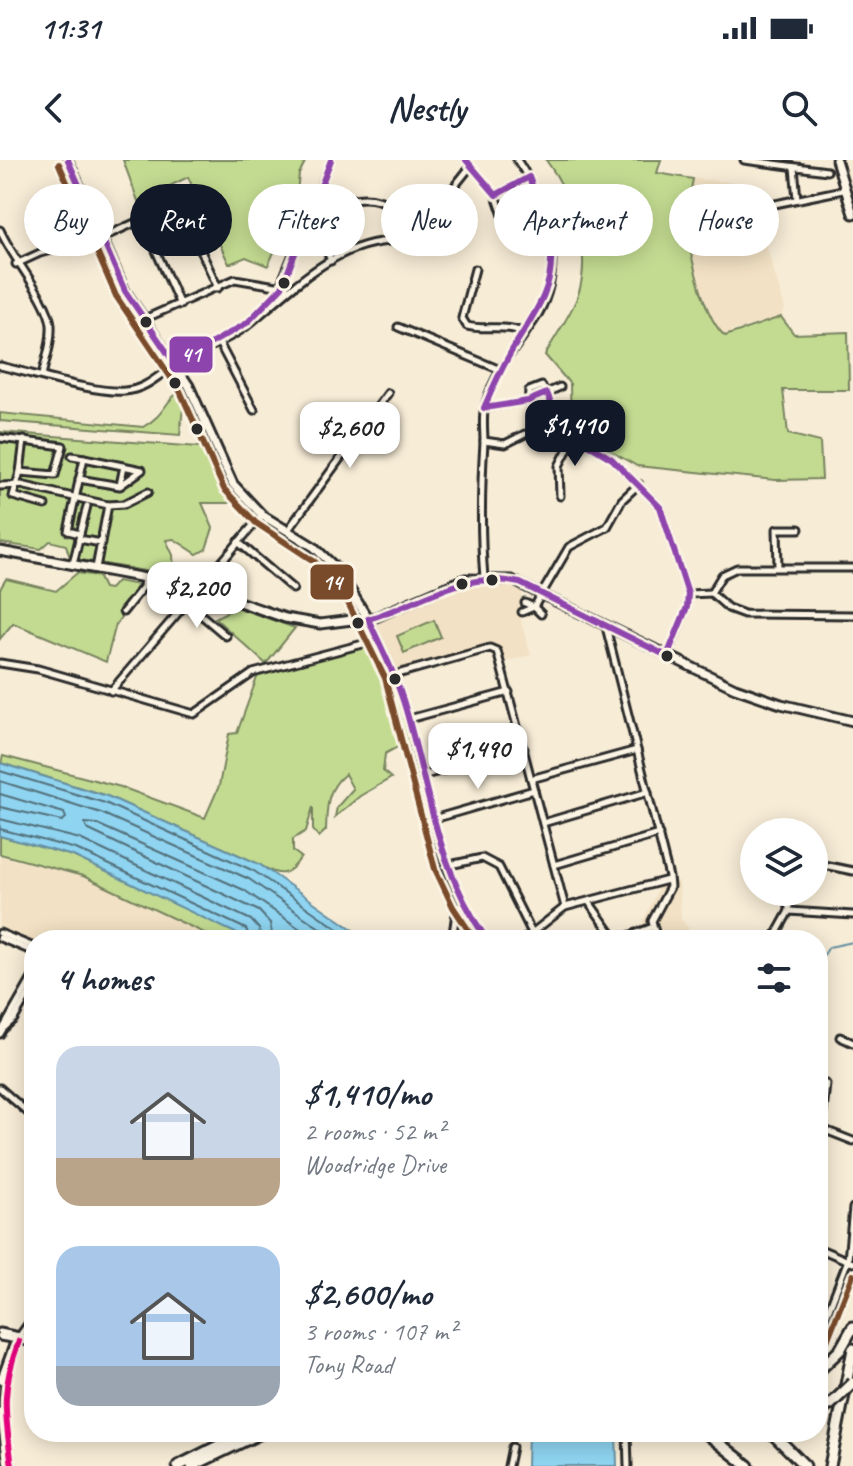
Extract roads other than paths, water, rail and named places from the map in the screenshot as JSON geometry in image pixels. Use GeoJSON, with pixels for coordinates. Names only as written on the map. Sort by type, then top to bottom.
{"type":"FeatureCollection","features":[{"type":"Feature","properties":{"kind":"highway"},"geometry":{"type":"LineString","coordinates":[[828,1361],[840,1350],[853,1327]]}},
{"type":"Feature","properties":{"kind":"highway"},"geometry":{"type":"LineString","coordinates":[[830,1466],[853,1349]]}},
{"type":"Feature","properties":{"kind":"highway"},"geometry":{"type":"LineString","coordinates":[[828,1406],[853,1383]]}},
{"type":"Feature","properties":{"kind":"highway"},"geometry":{"type":"LineString","coordinates":[[192,1466],[230,1442]]}},
{"type":"Feature","properties":{"kind":"highway"},"geometry":{"type":"LineString","coordinates":[[178,1466],[236,1442]]}},
{"type":"Feature","properties":{"kind":"highway"},"geometry":{"type":"LineString","coordinates":[[718,1442],[748,1466]]}},
{"type":"Feature","properties":{"kind":"highway"},"geometry":{"type":"LineString","coordinates":[[781,1442],[805,1466]]}},
{"type":"Feature","properties":{"kind":"main road"},"geometry":{"type":"LineString","coordinates":[[68,160],[78,184]]}},
{"type":"Feature","properties":{"kind":"main road"},"geometry":{"type":"LineString","coordinates":[[836,160],[853,214]]}},
{"type":"Feature","properties":{"kind":"main road"},"geometry":{"type":"LineString","coordinates":[[109,256],[142,320],[175,364],[201,410],[226,473],[245,500],[262,515],[314,547],[339,571],[368,619]]}},
{"type":"Feature","properties":{"kind":"main road"},"geometry":{"type":"LineString","coordinates":[[0,551],[199,588],[299,622],[320,624],[368,619],[454,582],[484,577],[512,580],[622,636],[756,696],[853,721]]}},
{"type":"Feature","properties":{"kind":"street"},"geometry":{"type":"LineString","coordinates":[[273,300],[282,287],[331,160]]}},
{"type":"Feature","properties":{"kind":"street"},"geometry":{"type":"LineString","coordinates":[[466,160],[494,193]]}},
{"type":"Feature","properties":{"kind":"street"},"geometry":{"type":"LineString","coordinates":[[484,577],[480,482],[484,408],[498,369],[525,334],[547,297],[554,270],[546,220],[529,177],[517,160]]}},
{"type":"Feature","properties":{"kind":"street"},"geometry":{"type":"LineString","coordinates":[[744,160],[827,171]]}},
{"type":"Feature","properties":{"kind":"street"},"geometry":{"type":"LineString","coordinates":[[456,184],[470,167]]}},
{"type":"Feature","properties":{"kind":"street"},"geometry":{"type":"LineString","coordinates":[[794,167],[797,199]]}},
{"type":"Feature","properties":{"kind":"street"},"geometry":{"type":"LineString","coordinates":[[516,184],[529,177]]}},
{"type":"Feature","properties":{"kind":"street"},"geometry":{"type":"LineString","coordinates":[[779,203],[843,190]]}},
{"type":"Feature","properties":{"kind":"street"},"geometry":{"type":"LineString","coordinates":[[0,366],[125,392],[148,384],[175,364],[246,326],[273,300],[363,243],[404,241],[402,215],[386,200],[378,198],[353,199],[338,206],[324,244],[331,261]]}},
{"type":"Feature","properties":{"kind":"street"},"geometry":{"type":"LineString","coordinates":[[0,230],[16,264],[45,304],[51,323],[42,375]]}},
{"type":"Feature","properties":{"kind":"street"},"geometry":{"type":"LineString","coordinates":[[16,264],[33,256]]}},
{"type":"Feature","properties":{"kind":"street"},"geometry":{"type":"LineString","coordinates":[[158,256],[180,305]]}},
{"type":"Feature","properties":{"kind":"street"},"geometry":{"type":"LineString","coordinates":[[203,256],[218,288]]}},
{"type":"Feature","properties":{"kind":"street"},"geometry":{"type":"LineString","coordinates":[[475,269],[462,318],[467,326],[484,331],[511,327],[525,334]]}},
{"type":"Feature","properties":{"kind":"street"},"geometry":{"type":"LineString","coordinates":[[142,320],[229,281],[244,279],[282,287]]}},
{"type":"Feature","properties":{"kind":"street"},"geometry":{"type":"LineString","coordinates":[[398,327],[498,369]]}},
{"type":"Feature","properties":{"kind":"street"},"geometry":{"type":"LineString","coordinates":[[218,341],[254,410]]}},
{"type":"Feature","properties":{"kind":"street"},"geometry":{"type":"LineString","coordinates":[[528,401],[528,392],[542,386],[558,420],[574,436],[612,459],[660,507],[688,594],[687,607],[667,656]]}},
{"type":"Feature","properties":{"kind":"street"},"geometry":{"type":"LineString","coordinates":[[484,408],[528,401],[560,387]]}},
{"type":"Feature","properties":{"kind":"street"},"geometry":{"type":"LineString","coordinates":[[288,530],[388,393]]}},
{"type":"Feature","properties":{"kind":"street"},"geometry":{"type":"LineString","coordinates":[[484,441],[505,444],[525,434]]}},
{"type":"Feature","properties":{"kind":"street"},"geometry":{"type":"LineString","coordinates":[[560,496],[559,466],[574,436]]}},
{"type":"Feature","properties":{"kind":"street"},"geometry":{"type":"LineString","coordinates":[[0,438],[63,446],[55,475],[20,472]]}},
{"type":"Feature","properties":{"kind":"street"},"geometry":{"type":"LineString","coordinates":[[24,440],[15,499],[45,505]]}},
{"type":"Feature","properties":{"kind":"street"},"geometry":{"type":"LineString","coordinates":[[72,456],[142,470],[120,486],[79,479]]}},
{"type":"Feature","properties":{"kind":"street"},"geometry":{"type":"LineString","coordinates":[[84,458],[68,531],[101,543]]}},
{"type":"Feature","properties":{"kind":"street"},"geometry":{"type":"LineString","coordinates":[[120,486],[124,466]]}},
{"type":"Feature","properties":{"kind":"street"},"geometry":{"type":"LineString","coordinates":[[522,612],[534,607],[569,547],[607,527],[622,500],[639,484]]}},
{"type":"Feature","properties":{"kind":"street"},"geometry":{"type":"LineString","coordinates":[[0,486],[16,486],[108,505],[124,504],[148,492]]}},
{"type":"Feature","properties":{"kind":"street"},"geometry":{"type":"LineString","coordinates":[[96,568],[108,505]]}},
{"type":"Feature","properties":{"kind":"street"},"geometry":{"type":"LineString","coordinates":[[73,564],[87,506]]}},
{"type":"Feature","properties":{"kind":"street"},"geometry":{"type":"LineString","coordinates":[[111,691],[262,515]]}},
{"type":"Feature","properties":{"kind":"street"},"geometry":{"type":"LineString","coordinates":[[778,567],[777,529],[799,529]]}},
{"type":"Feature","properties":{"kind":"street"},"geometry":{"type":"LineString","coordinates":[[238,542],[293,589]]}},
{"type":"Feature","properties":{"kind":"street"},"geometry":{"type":"LineString","coordinates":[[711,593],[722,575],[737,568],[853,568]]}},
{"type":"Feature","properties":{"kind":"street"},"geometry":{"type":"LineString","coordinates":[[123,612],[143,587],[144,577]]}},
{"type":"Feature","properties":{"kind":"street"},"geometry":{"type":"LineString","coordinates":[[688,594],[711,593],[728,608],[744,614],[853,615]]}},
{"type":"Feature","properties":{"kind":"street"},"geometry":{"type":"LineString","coordinates":[[186,602],[226,636]]}},
{"type":"Feature","properties":{"kind":"street"},"geometry":{"type":"LineString","coordinates":[[525,603],[541,614]]}},
{"type":"Feature","properties":{"kind":"street"},"geometry":{"type":"LineString","coordinates":[[368,619],[394,675],[409,719],[430,820],[444,866],[462,903],[480,930]]}},
{"type":"Feature","properties":{"kind":"street"},"geometry":{"type":"LineString","coordinates":[[606,627],[670,887],[657,907],[654,930]]}},
{"type":"Feature","properties":{"kind":"street"},"geometry":{"type":"LineString","coordinates":[[610,644],[622,636]]}},
{"type":"Feature","properties":{"kind":"street"},"geometry":{"type":"LineString","coordinates":[[0,663],[38,669],[197,714],[253,673],[378,640]]}},
{"type":"Feature","properties":{"kind":"street"},"geometry":{"type":"LineString","coordinates":[[394,675],[494,648],[509,692],[565,907]]}},
{"type":"Feature","properties":{"kind":"street"},"geometry":{"type":"LineString","coordinates":[[409,719],[509,692]]}},
{"type":"Feature","properties":{"kind":"street"},"geometry":{"type":"LineString","coordinates":[[421,776],[524,749]]}},
{"type":"Feature","properties":{"kind":"street"},"geometry":{"type":"LineString","coordinates":[[531,779],[637,750]]}},
{"type":"Feature","properties":{"kind":"street"},"geometry":{"type":"LineString","coordinates":[[430,820],[534,790]]}},
{"type":"Feature","properties":{"kind":"street"},"geometry":{"type":"LineString","coordinates":[[543,823],[648,792]]}},
{"type":"Feature","properties":{"kind":"street"},"geometry":{"type":"LineString","coordinates":[[554,865],[659,834]]}},
{"type":"Feature","properties":{"kind":"street"},"geometry":{"type":"LineString","coordinates":[[444,866],[482,858],[499,867],[530,930]]}},
{"type":"Feature","properties":{"kind":"street"},"geometry":{"type":"LineString","coordinates":[[828,866],[853,871]]}},
{"type":"Feature","properties":{"kind":"street"},"geometry":{"type":"LineString","coordinates":[[536,930],[565,907],[668,880]]}},
{"type":"Feature","properties":{"kind":"street"},"geometry":{"type":"LineString","coordinates":[[588,901],[610,930]]}},
{"type":"Feature","properties":{"kind":"street"},"geometry":{"type":"LineString","coordinates":[[453,930],[456,913],[462,903]]}},
{"type":"Feature","properties":{"kind":"street"},"geometry":{"type":"LineString","coordinates":[[779,930],[789,906]]}},
{"type":"Feature","properties":{"kind":"street"},"geometry":{"type":"LineString","coordinates":[[789,911],[853,917]]}},
{"type":"Feature","properties":{"kind":"street"},"geometry":{"type":"LineString","coordinates":[[645,930],[653,927]]}},
{"type":"Feature","properties":{"kind":"street"},"geometry":{"type":"LineString","coordinates":[[0,936],[24,946]]}},
{"type":"Feature","properties":{"kind":"street"},"geometry":{"type":"LineString","coordinates":[[1,1031],[24,991]]}},
{"type":"Feature","properties":{"kind":"street"},"geometry":{"type":"LineString","coordinates":[[1,1031],[14,1019],[24,1002]]}},
{"type":"Feature","properties":{"kind":"street"},"geometry":{"type":"LineString","coordinates":[[840,1037],[853,1043]]}},
{"type":"Feature","properties":{"kind":"street"},"geometry":{"type":"LineString","coordinates":[[0,1088],[24,1107]]}},
{"type":"Feature","properties":{"kind":"street"},"geometry":{"type":"LineString","coordinates":[[828,1131],[853,1141]]}},
{"type":"Feature","properties":{"kind":"street"},"geometry":{"type":"LineString","coordinates":[[828,1314],[851,1262],[853,1208]]}},
{"type":"Feature","properties":{"kind":"street"},"geometry":{"type":"LineString","coordinates":[[828,1252],[851,1262]]}},
{"type":"Feature","properties":{"kind":"street"},"geometry":{"type":"LineString","coordinates":[[0,1335],[19,1331],[24,1326]]}},
{"type":"Feature","properties":{"kind":"street"},"geometry":{"type":"LineString","coordinates":[[0,1381],[24,1332]]}},
{"type":"Feature","properties":{"kind":"street"},"geometry":{"type":"LineString","coordinates":[[7,1334],[20,1339]]}},
{"type":"Feature","properties":{"kind":"street"},"geometry":{"type":"LineString","coordinates":[[0,1335],[24,1339]]}},
{"type":"Feature","properties":{"kind":"street"},"geometry":{"type":"LineString","coordinates":[[0,1335],[14,1350]]}},
{"type":"Feature","properties":{"kind":"street"},"geometry":{"type":"LineString","coordinates":[[14,1350],[24,1344]]}},
{"type":"Feature","properties":{"kind":"street"},"geometry":{"type":"LineString","coordinates":[[3,1375],[6,1441]]}},
{"type":"Feature","properties":{"kind":"street"},"geometry":{"type":"LineString","coordinates":[[0,1411],[10,1464],[19,1466]]}},
{"type":"Feature","properties":{"kind":"street"},"geometry":{"type":"LineString","coordinates":[[627,1442],[628,1466]]}},
{"type":"Feature","properties":{"kind":"street"},"geometry":{"type":"LineString","coordinates":[[508,1466],[512,1447]]}},
{"type":"Feature","properties":{"kind":"water"},"geometry":{"type":"Polygon","coordinates":[[[0,763],[107,796],[259,864],[354,930],[229,930],[73,856],[0,836],[0,763]]]}},
{"type":"Feature","properties":{"kind":"water"},"geometry":{"type":"Polygon","coordinates":[[[528,1442],[616,1442],[617,1466],[527,1466],[528,1442]]]}},
{"type":"Feature","properties":{"kind":"waterway"},"geometry":{"type":"LineString","coordinates":[[828,949],[853,942]]}}]}
